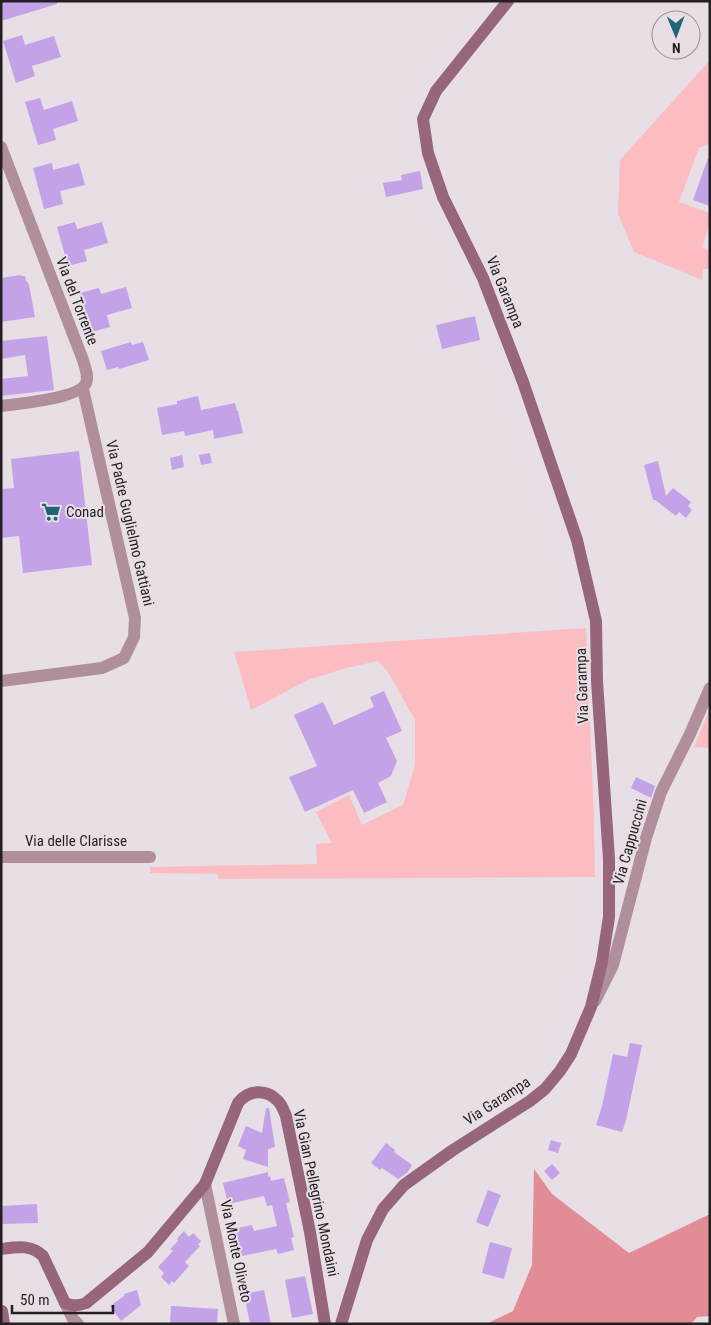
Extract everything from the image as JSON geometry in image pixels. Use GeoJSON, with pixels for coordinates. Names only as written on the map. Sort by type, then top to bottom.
{"type":"FeatureCollection","features":[{"type":"Feature","properties":{"kind":"street","name":"Via Garampa"},"geometry":{"type":"LineString","coordinates":[[341,1324],[367,1240],[383,1209],[404,1185],[453,1150],[530,1101],[545,1089],[560,1071],[571,1054],[591,1007],[602,962],[609,917],[609,859],[596,682],[596,621],[577,540],[523,382],[483,278],[443,197],[428,153],[423,119],[436,91],[508,1]]}},
{"type":"Feature","properties":{"kind":"street","name":"Via del Torrente"},"geometry":{"type":"LineString","coordinates":[[1,147],[5,169],[83,360],[87,375],[86,383],[82,388]]}},
{"type":"Feature","properties":{"kind":"street"},"geometry":{"type":"LineString","coordinates":[[1,406],[62,396],[77,392],[82,388]]}},
{"type":"Feature","properties":{"kind":"street","name":"Via Padre Guglielmo Gattiani"},"geometry":{"type":"LineString","coordinates":[[1,681],[102,668],[124,658],[134,637],[135,618],[82,388]]}},
{"type":"Feature","properties":{"kind":"street","name":"Via Cappuccini"},"geometry":{"type":"LineString","coordinates":[[591,1007],[613,965],[646,838],[661,792],[690,734],[710,688]]}},
{"type":"Feature","properties":{"kind":"street","name":"Via delle Clarisse"},"geometry":{"type":"LineString","coordinates":[[1,858],[150,857]]}},
{"type":"Feature","properties":{"kind":"street","name":"Via Gian Pellegrino Mondaini"},"geometry":{"type":"LineString","coordinates":[[65,1303],[78,1306],[86,1303],[148,1252],[205,1184],[238,1103],[250,1093],[258,1091],[278,1100],[286,1116],[310,1232],[325,1324]]}},
{"type":"Feature","properties":{"kind":"street","name":"Via Monte Oliveto"},"geometry":{"type":"LineString","coordinates":[[205,1184],[234,1324]]}},
{"type":"Feature","properties":{"kind":"street"},"geometry":{"type":"LineString","coordinates":[[1,1249],[20,1247],[38,1251],[43,1256],[65,1303],[78,1324]]}},
{"type":"Feature","properties":{"kind":"street"},"geometry":{"type":"LineString","coordinates":[[1,1307],[4,1324]]}},
{"type":"Feature","properties":{"kind":"shaded area"},"geometry":{"type":"Polygon","coordinates":[[[710,60],[710,144],[699,148],[679,202],[710,213],[710,223],[702,247],[710,251],[710,269],[703,269],[702,280],[634,252],[618,214],[620,160],[710,60]]]}},
{"type":"Feature","properties":{"kind":"shaded area"},"geometry":{"type":"Polygon","coordinates":[[[586,628],[595,877],[218,879],[218,874],[150,873],[150,867],[317,864],[316,844],[332,843],[316,812],[349,795],[362,825],[403,805],[415,765],[415,720],[388,672],[378,661],[346,668],[308,680],[251,710],[234,652],[586,628]]]}},
{"type":"Feature","properties":{"kind":"shaded area"},"geometry":{"type":"Polygon","coordinates":[[[710,708],[710,748],[694,747],[710,708]]]}},
{"type":"Feature","properties":{"kind":"shaded area"},"geometry":{"type":"Polygon","coordinates":[[[534,1169],[552,1194],[629,1253],[710,1214],[710,1316],[697,1317],[691,1324],[486,1324],[513,1311],[532,1265],[534,1169]]]}},
{"type":"Feature","properties":{"kind":"building"},"geometry":{"type":"Polygon","coordinates":[[[1,1],[57,1],[57,4],[1,21],[1,1]]]}},
{"type":"Feature","properties":{"kind":"building"},"geometry":{"type":"Polygon","coordinates":[[[22,35],[25,45],[54,36],[61,57],[32,66],[35,76],[16,83],[3,41],[22,35]]]}},
{"type":"Feature","properties":{"kind":"building"},"geometry":{"type":"Polygon","coordinates":[[[40,98],[44,110],[72,101],[78,121],[53,129],[56,140],[38,145],[25,102],[40,98]]]}},
{"type":"Feature","properties":{"kind":"building"},"geometry":{"type":"Polygon","coordinates":[[[708,158],[710,158],[710,206],[693,200],[708,158]]]}},
{"type":"Feature","properties":{"kind":"building"},"geometry":{"type":"Polygon","coordinates":[[[52,163],[53,170],[79,163],[85,185],[60,191],[63,204],[44,209],[33,168],[52,163]]]}},
{"type":"Feature","properties":{"kind":"building"},"geometry":{"type":"Polygon","coordinates":[[[420,171],[423,189],[386,197],[383,183],[402,180],[401,175],[420,171]]]}},
{"type":"Feature","properties":{"kind":"building"},"geometry":{"type":"Polygon","coordinates":[[[75,222],[77,229],[102,222],[108,243],[84,250],[87,261],[68,266],[57,227],[75,222]]]}},
{"type":"Feature","properties":{"kind":"building"},"geometry":{"type":"Polygon","coordinates":[[[25,276],[29,285],[35,317],[1,322],[1,278],[25,276]]]}},
{"type":"Feature","properties":{"kind":"building"},"geometry":{"type":"Polygon","coordinates":[[[126,287],[132,308],[107,315],[110,327],[91,332],[80,293],[99,288],[101,294],[126,287]]]}},
{"type":"Feature","properties":{"kind":"building"},"geometry":{"type":"Polygon","coordinates":[[[475,316],[480,340],[442,349],[436,325],[475,316]]]}},
{"type":"Feature","properties":{"kind":"building"},"geometry":{"type":"Polygon","coordinates":[[[47,336],[54,390],[1,396],[1,379],[28,376],[25,355],[1,359],[1,341],[47,336]]]}},
{"type":"Feature","properties":{"kind":"building"},"geometry":{"type":"Polygon","coordinates":[[[131,342],[132,345],[143,342],[149,360],[119,369],[118,367],[107,370],[101,351],[131,342]]]}},
{"type":"Feature","properties":{"kind":"building"},"geometry":{"type":"Polygon","coordinates":[[[198,396],[201,410],[235,403],[243,433],[214,439],[213,430],[185,436],[184,431],[162,435],[157,408],[177,404],[177,401],[198,396]]]}},
{"type":"Feature","properties":{"kind":"building","name":"Conad"},"geometry":{"type":"Polygon","coordinates":[[[79,451],[92,565],[23,573],[19,536],[1,538],[1,489],[14,488],[11,459],[79,451]]]}},
{"type":"Feature","properties":{"kind":"building"},"geometry":{"type":"Polygon","coordinates":[[[210,453],[212,463],[201,465],[199,455],[210,453]]]}},
{"type":"Feature","properties":{"kind":"building"},"geometry":{"type":"Polygon","coordinates":[[[182,455],[184,467],[172,470],[170,458],[182,455]]]}},
{"type":"Feature","properties":{"kind":"building"},"geometry":{"type":"Polygon","coordinates":[[[658,461],[666,496],[673,488],[691,502],[688,506],[692,510],[686,518],[679,512],[676,516],[653,500],[644,465],[658,461]]]}},
{"type":"Feature","properties":{"kind":"building"},"geometry":{"type":"Polygon","coordinates":[[[384,691],[402,731],[386,738],[397,761],[391,776],[378,783],[387,802],[364,813],[353,790],[305,812],[289,777],[317,766],[294,715],[323,702],[334,725],[374,707],[370,697],[384,691]]]}},
{"type":"Feature","properties":{"kind":"building"},"geometry":{"type":"Polygon","coordinates":[[[636,777],[655,786],[651,798],[631,788],[636,777]]]}},
{"type":"Feature","properties":{"kind":"building"},"geometry":{"type":"Polygon","coordinates":[[[630,1043],[642,1045],[622,1132],[596,1125],[613,1054],[627,1057],[630,1043]]]}},
{"type":"Feature","properties":{"kind":"building"},"geometry":{"type":"Polygon","coordinates":[[[266,1108],[269,1108],[275,1147],[268,1149],[268,1167],[243,1159],[246,1150],[238,1146],[246,1126],[262,1133],[266,1108]]]}},
{"type":"Feature","properties":{"kind":"building"},"geometry":{"type":"Polygon","coordinates":[[[551,1140],[561,1143],[558,1153],[548,1150],[551,1140]]]}},
{"type":"Feature","properties":{"kind":"building"},"geometry":{"type":"Polygon","coordinates":[[[386,1143],[395,1150],[394,1152],[412,1165],[407,1173],[398,1179],[371,1163],[386,1143]]]}},
{"type":"Feature","properties":{"kind":"building"},"geometry":{"type":"Polygon","coordinates":[[[552,1164],[560,1173],[552,1180],[544,1171],[552,1164]]]}},
{"type":"Feature","properties":{"kind":"building"},"geometry":{"type":"Polygon","coordinates":[[[268,1172],[268,1177],[270,1176],[271,1181],[284,1178],[290,1202],[286,1203],[294,1237],[291,1238],[294,1250],[278,1254],[276,1249],[242,1256],[240,1251],[235,1252],[233,1229],[252,1225],[254,1231],[277,1226],[272,1205],[267,1206],[264,1196],[228,1204],[223,1183],[268,1172]]]}},
{"type":"Feature","properties":{"kind":"building"},"geometry":{"type":"Polygon","coordinates":[[[488,1190],[501,1195],[488,1227],[476,1222],[488,1190]]]}},
{"type":"Feature","properties":{"kind":"building"},"geometry":{"type":"Polygon","coordinates":[[[37,1204],[38,1223],[1,1224],[1,1206],[37,1204]]]}},
{"type":"Feature","properties":{"kind":"building"},"geometry":{"type":"Polygon","coordinates":[[[184,1231],[189,1237],[193,1233],[201,1241],[198,1245],[200,1246],[185,1262],[189,1266],[174,1283],[172,1281],[169,1285],[161,1277],[164,1273],[158,1267],[173,1251],[170,1249],[184,1231]]]}},
{"type":"Feature","properties":{"kind":"building"},"geometry":{"type":"Polygon","coordinates":[[[490,1242],[512,1248],[504,1279],[482,1273],[490,1242]]]}},
{"type":"Feature","properties":{"kind":"building"},"geometry":{"type":"Polygon","coordinates":[[[305,1276],[313,1314],[292,1318],[285,1280],[305,1276]]]}},
{"type":"Feature","properties":{"kind":"building"},"geometry":{"type":"Polygon","coordinates":[[[137,1290],[141,1305],[121,1321],[110,1306],[124,1296],[124,1294],[137,1290]]]}},
{"type":"Feature","properties":{"kind":"building"},"geometry":{"type":"Polygon","coordinates":[[[264,1290],[271,1324],[250,1324],[244,1294],[264,1290]]]}},
{"type":"Feature","properties":{"kind":"building"},"geometry":{"type":"Polygon","coordinates":[[[171,1306],[218,1309],[217,1324],[170,1324],[171,1306]]]}},
{"type":"Feature","properties":{"kind":"place","name":"Conad"},"geometry":{"type":"Point","coordinates":[51,512]}}]}
